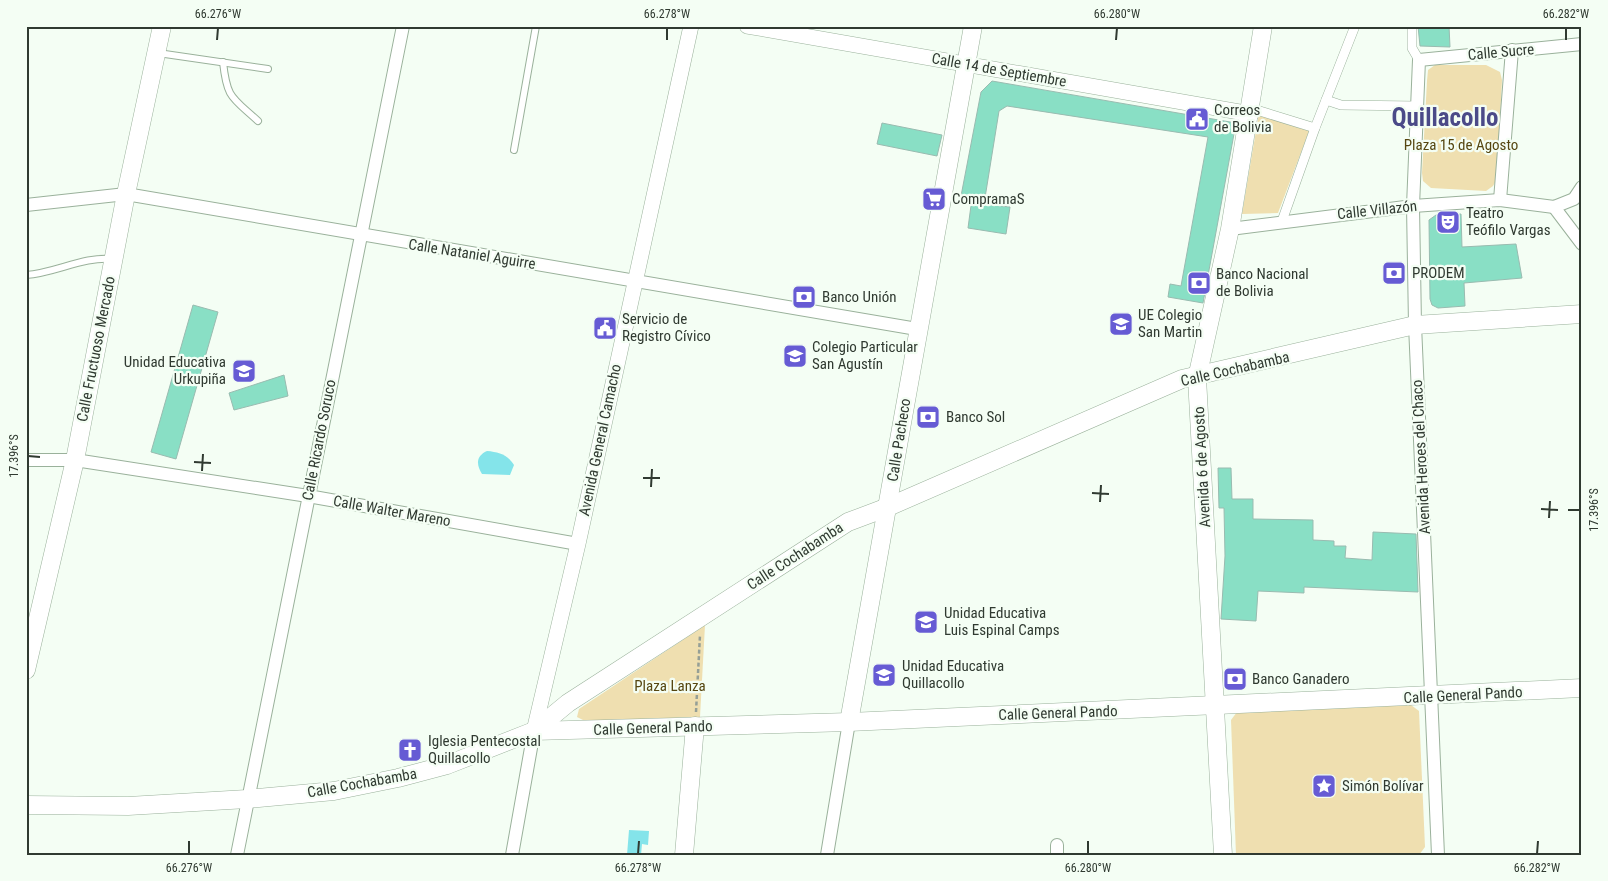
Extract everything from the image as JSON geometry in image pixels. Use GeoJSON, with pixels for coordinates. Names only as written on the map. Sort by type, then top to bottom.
{"type":"FeatureCollection","features":[{"type":"Feature","properties":{"kind":"main road","name":"Calle Fructuoso Mercado"},"geometry":{"type":"LineString","coordinates":[[26,670],[75,460],[126,194],[162,26]]}},
{"type":"Feature","properties":{"kind":"main road","name":"Calle Pacheco"},"geometry":{"type":"LineString","coordinates":[[849,722],[888,507],[917,328],[973,26]]}},
{"type":"Feature","properties":{"kind":"main road","name":"Avenida 6 de Agosto"},"geometry":{"type":"LineString","coordinates":[[1224,855],[1214,706],[1197,378],[1230,228],[1263,26]]}},
{"type":"Feature","properties":{"kind":"main road","name":"Calle Cochabamba"},"geometry":{"type":"LineString","coordinates":[[26,805],[128,806],[247,799],[334,791],[398,778],[447,765],[534,731],[568,703],[848,522],[888,507],[1182,380],[1415,325],[1582,314]]}},
{"type":"Feature","properties":{"kind":"main road","name":"Calle General Pando"},"geometry":{"type":"LineString","coordinates":[[534,731],[849,722],[1432,697],[1582,688]]}},
{"type":"Feature","properties":{"kind":"main road"},"geometry":{"type":"LineString","coordinates":[[684,855],[695,726]]}},
{"type":"Feature","properties":{"kind":"street","name":"Calle Ricardo Soruco"},"geometry":{"type":"LineString","coordinates":[[237,855],[403,26]]}},
{"type":"Feature","properties":{"kind":"street","name":"Avenida General Camacho"},"geometry":{"type":"LineString","coordinates":[[512,855],[534,731],[578,544],[691,26]]}},
{"type":"Feature","properties":{"kind":"street","name":"Calle 14 de Septiembre"},"geometry":{"type":"LineString","coordinates":[[747,26],[1250,111]]}},
{"type":"Feature","properties":{"kind":"street"},"geometry":{"type":"LineString","coordinates":[[1282,221],[1315,128],[1355,26]]}},
{"type":"Feature","properties":{"kind":"street"},"geometry":{"type":"LineString","coordinates":[[1412,26],[1412,48],[1419,60]]}},
{"type":"Feature","properties":{"kind":"street","name":"Calle Sucre"},"geometry":{"type":"LineString","coordinates":[[1419,60],[1582,44]]}},
{"type":"Feature","properties":{"kind":"street"},"geometry":{"type":"LineString","coordinates":[[1500,200],[1512,50]]}},
{"type":"Feature","properties":{"kind":"street","name":"Avenida Heroes del Chaco"},"geometry":{"type":"LineString","coordinates":[[1419,60],[1413,206],[1415,325],[1438,855]]}},
{"type":"Feature","properties":{"kind":"street"},"geometry":{"type":"LineString","coordinates":[[1326,100],[1341,105],[1416,106]]}},
{"type":"Feature","properties":{"kind":"street"},"geometry":{"type":"LineString","coordinates":[[1250,111],[1315,128]]}},
{"type":"Feature","properties":{"kind":"street"},"geometry":{"type":"LineString","coordinates":[[1582,187],[1574,199],[1554,207],[1582,244]]}},
{"type":"Feature","properties":{"kind":"street","name":"Calle Nataniel Aguirre"},"geometry":{"type":"LineString","coordinates":[[26,205],[126,194],[360,236],[917,328]]}},
{"type":"Feature","properties":{"kind":"street","name":"Calle Villazón"},"geometry":{"type":"LineString","coordinates":[[1230,228],[1413,206],[1500,200],[1554,207]]}},
{"type":"Feature","properties":{"kind":"street","name":"Calle Walter Mareno"},"geometry":{"type":"LineString","coordinates":[[26,460],[75,460],[308,496],[578,544]]}},
{"type":"Feature","properties":{"kind":"street","name":"Calle Pacheco"},"geometry":{"type":"LineString","coordinates":[[827,855],[849,722]]}},
{"type":"Feature","properties":{"kind":"lane"},"geometry":{"type":"LineString","coordinates":[[514,150],[536,26]]}},
{"type":"Feature","properties":{"kind":"lane"},"geometry":{"type":"LineString","coordinates":[[156,53],[268,69]]}},
{"type":"Feature","properties":{"kind":"lane"},"geometry":{"type":"LineString","coordinates":[[223,62],[226,89],[258,121]]}},
{"type":"Feature","properties":{"kind":"lane"},"geometry":{"type":"LineString","coordinates":[[26,275],[47,273],[69,265],[100,258],[113,260]]}},
{"type":"Feature","properties":{"kind":"path"},"geometry":{"type":"LineString","coordinates":[[695,726],[701,617]]}},
{"type":"Feature","properties":{"kind":"green space","name":"Plaza 15 de Agosto"},"geometry":{"type":"Polygon","coordinates":[[[1435,65],[1486,65],[1500,72],[1502,80],[1497,179],[1493,186],[1486,191],[1431,188],[1423,181],[1428,70],[1435,65]]]}},
{"type":"Feature","properties":{"kind":"green space"},"geometry":{"type":"Polygon","coordinates":[[[1259,113],[1310,129],[1278,213],[1242,214],[1259,113]]]}},
{"type":"Feature","properties":{"kind":"green space","name":"Plaza Lanza"},"geometry":{"type":"Polygon","coordinates":[[[705,625],[700,717],[585,721],[577,717],[579,709],[705,625]]]}},
{"type":"Feature","properties":{"kind":"green space"},"geometry":{"type":"Polygon","coordinates":[[[1411,705],[1419,711],[1425,847],[1419,855],[1236,855],[1231,720],[1237,712],[1411,705]]]}},
{"type":"Feature","properties":{"kind":"water"},"geometry":{"type":"Polygon","coordinates":[[[487,451],[499,453],[509,459],[514,465],[510,475],[482,474],[478,461],[481,455],[487,451]]]}},
{"type":"Feature","properties":{"kind":"water"},"geometry":{"type":"Polygon","coordinates":[[[629,830],[649,831],[648,845],[642,844],[641,855],[627,855],[629,830]]]}},
{"type":"Feature","properties":{"kind":"building"},"geometry":{"type":"Polygon","coordinates":[[[1418,26],[1449,26],[1450,47],[1420,46],[1418,26]]]}},
{"type":"Feature","properties":{"kind":"building"},"geometry":{"type":"Polygon","coordinates":[[[992,81],[1236,123],[1203,303],[1168,297],[1170,284],[1181,286],[1208,137],[1007,106],[999,111],[984,204],[1010,207],[1006,234],[968,228],[972,198],[961,196],[981,92],[992,81]]]}},
{"type":"Feature","properties":{"kind":"building"},"geometry":{"type":"Polygon","coordinates":[[[882,123],[942,135],[937,156],[877,144],[882,123]]]}},
{"type":"Feature","properties":{"kind":"building"},"geometry":{"type":"Polygon","coordinates":[[[1461,214],[1462,247],[1516,244],[1522,278],[1464,283],[1465,306],[1438,308],[1432,305],[1430,299],[1429,220],[1436,215],[1461,214]]]}},
{"type":"Feature","properties":{"kind":"building"},"geometry":{"type":"Polygon","coordinates":[[[193,305],[218,312],[176,459],[151,452],[193,305]]]}},
{"type":"Feature","properties":{"kind":"building"},"geometry":{"type":"Polygon","coordinates":[[[284,375],[288,396],[234,410],[229,393],[284,375]]]}},
{"type":"Feature","properties":{"kind":"building"},"geometry":{"type":"Polygon","coordinates":[[[1218,468],[1231,468],[1232,499],[1253,499],[1253,519],[1313,520],[1313,540],[1334,541],[1334,546],[1346,546],[1345,558],[1372,560],[1373,532],[1416,534],[1418,592],[1304,587],[1304,593],[1258,591],[1256,621],[1221,619],[1225,556],[1224,508],[1219,508],[1218,468]]]}},
{"type":"Feature","properties":{"kind":"place","name":"Correos de Bolivia"},"geometry":{"type":"Point","coordinates":[1197,119]}},
{"type":"Feature","properties":{"kind":"place","name":"CompramaS"},"geometry":{"type":"Point","coordinates":[934,199]}},
{"type":"Feature","properties":{"kind":"place","name":"Teatro Teófilo Vargas"},"geometry":{"type":"Point","coordinates":[1448,222]}},
{"type":"Feature","properties":{"kind":"place","name":"PRODEM"},"geometry":{"type":"Point","coordinates":[1394,273]}},
{"type":"Feature","properties":{"kind":"place","name":"Banco Nacional de Bolivia"},"geometry":{"type":"Point","coordinates":[1199,283]}},
{"type":"Feature","properties":{"kind":"place","name":"Banco Unión"},"geometry":{"type":"Point","coordinates":[804,297]}},
{"type":"Feature","properties":{"kind":"place","name":"UE Colegio San Martin"},"geometry":{"type":"Point","coordinates":[1121,324]}},
{"type":"Feature","properties":{"kind":"place","name":"Servicio de Registro Cívico"},"geometry":{"type":"Point","coordinates":[605,328]}},
{"type":"Feature","properties":{"kind":"place","name":"Colegio Particular San Agustín"},"geometry":{"type":"Point","coordinates":[795,356]}},
{"type":"Feature","properties":{"kind":"place","name":"Unidad Educativa Urkupiña"},"geometry":{"type":"Point","coordinates":[244,371]}},
{"type":"Feature","properties":{"kind":"place","name":"Banco Sol"},"geometry":{"type":"Point","coordinates":[928,417]}},
{"type":"Feature","properties":{"kind":"place","name":"Unidad Educativa Luis Espinal Camps"},"geometry":{"type":"Point","coordinates":[926,622]}},
{"type":"Feature","properties":{"kind":"place","name":"Unidad Educativa Quillacollo"},"geometry":{"type":"Point","coordinates":[884,675]}},
{"type":"Feature","properties":{"kind":"place","name":"Banco Ganadero"},"geometry":{"type":"Point","coordinates":[1235,679]}},
{"type":"Feature","properties":{"kind":"place","name":"Iglesia Pentecostal Quillacollo"},"geometry":{"type":"Point","coordinates":[410,750]}},
{"type":"Feature","properties":{"kind":"place","name":"Simón Bolívar"},"geometry":{"type":"Point","coordinates":[1324,786]}},
{"type":"Feature","properties":{"kind":"district","name":"Quillacollo"},"geometry":{"type":"Point","coordinates":[1445,117]}}]}
